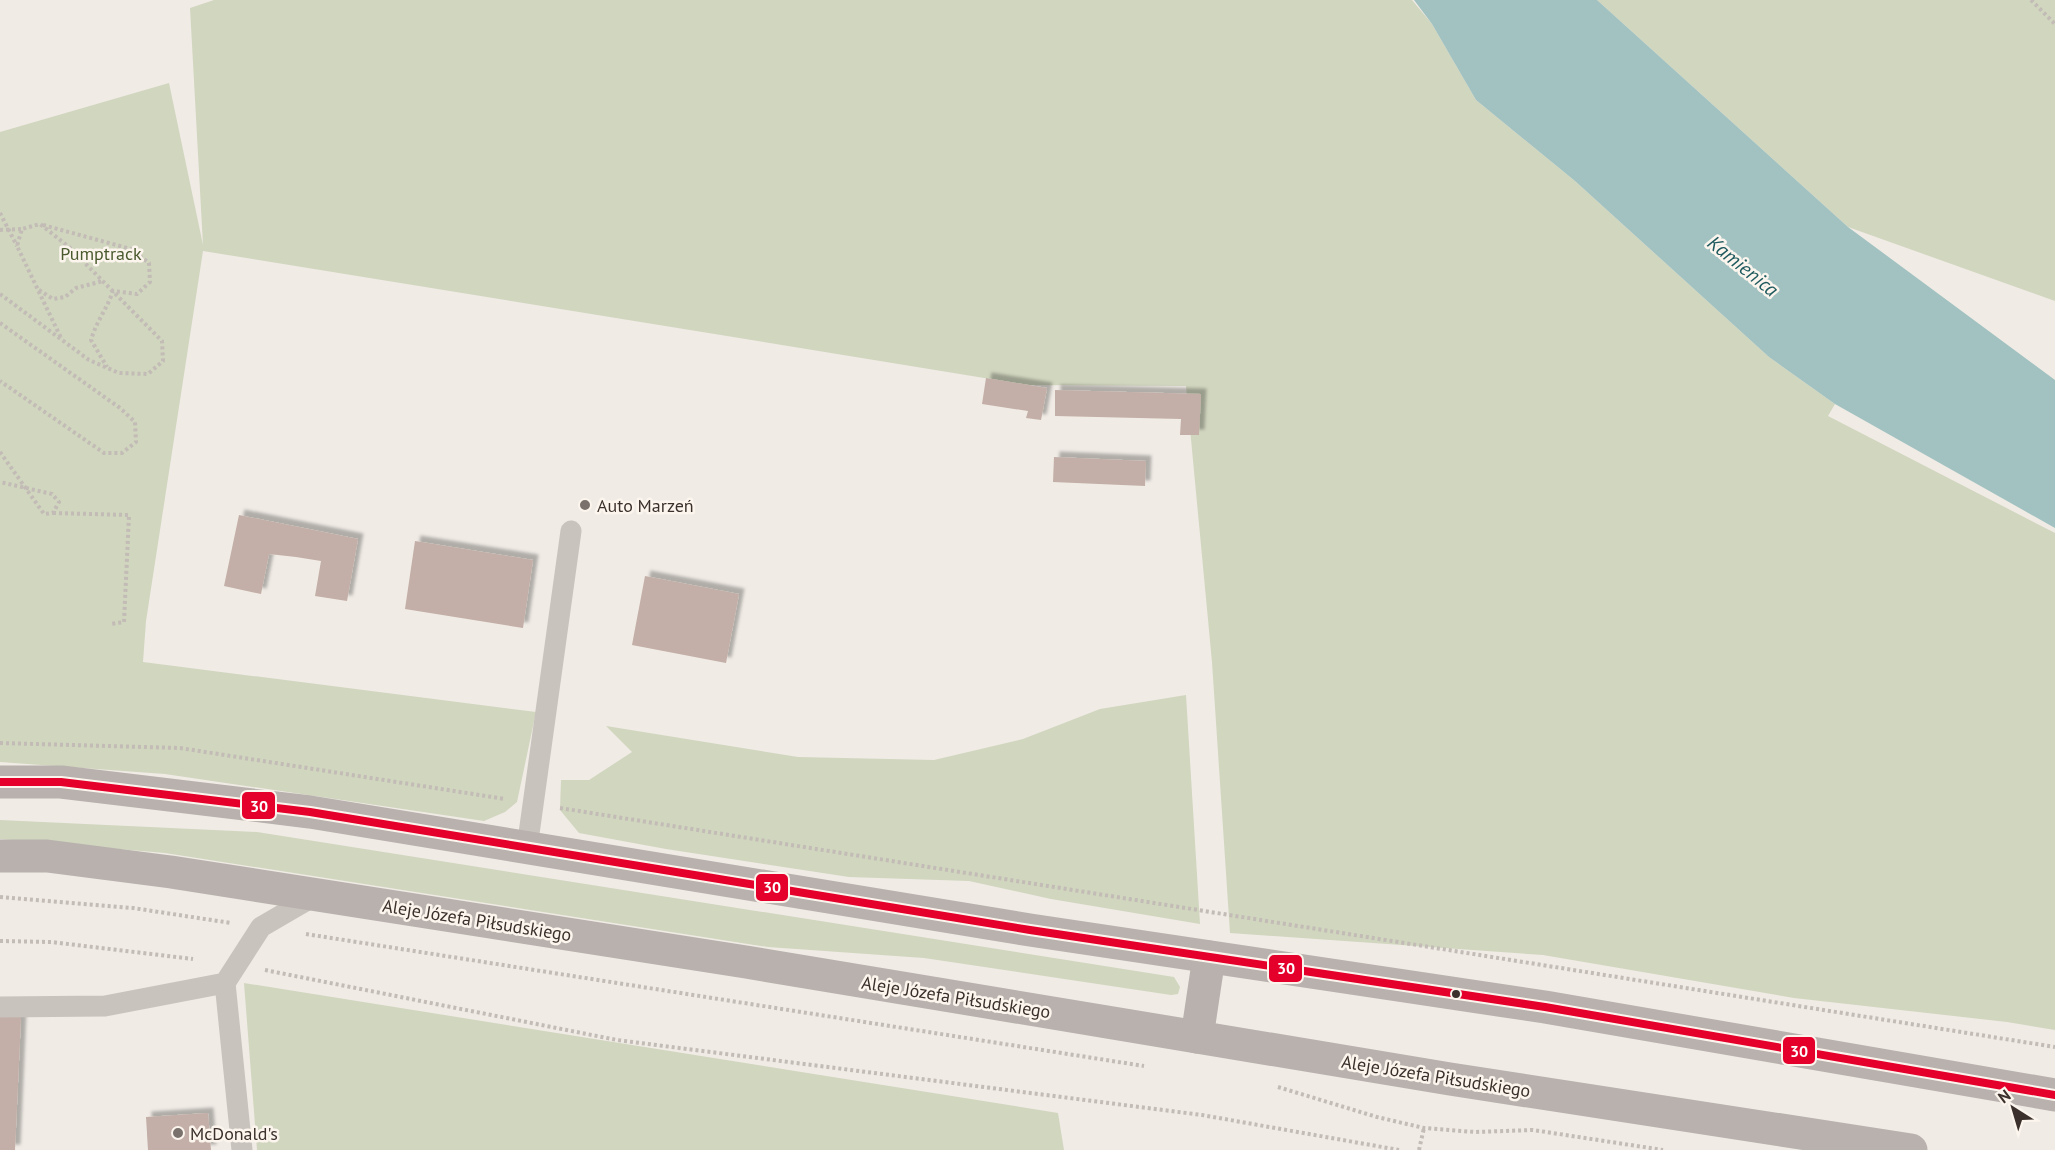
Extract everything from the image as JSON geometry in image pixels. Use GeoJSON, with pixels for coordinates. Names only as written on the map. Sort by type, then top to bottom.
{"type":"FeatureCollection","features":[{"type":"Feature","properties":{"kind":"main road"},"geometry":{"type":"LineString","coordinates":[[0,782],[61,782],[310,812],[1209,957],[1545,1007],[2055,1095]]}},
{"type":"Feature","properties":{"kind":"main road","name":"Aleje Józefa Piłsudskiego"},"geometry":{"type":"LineString","coordinates":[[0,856],[47,856],[171,872],[1911,1150]]}},
{"type":"Feature","properties":{"kind":"main road"},"geometry":{"type":"LineString","coordinates":[[1197,1037],[1209,957]]}},
{"type":"Feature","properties":{"kind":"lane"},"geometry":{"type":"LineString","coordinates":[[527,848],[571,531]]}},
{"type":"Feature","properties":{"kind":"lane"},"geometry":{"type":"LineString","coordinates":[[242,1150],[225,983],[235,964],[261,927],[316,895]]}},
{"type":"Feature","properties":{"kind":"lane"},"geometry":{"type":"LineString","coordinates":[[0,1007],[105,1006],[225,983]]}},
{"type":"Feature","properties":{"kind":"path"},"geometry":{"type":"LineString","coordinates":[[2031,0],[2055,24]]}},
{"type":"Feature","properties":{"kind":"path"},"geometry":{"type":"LineString","coordinates":[[0,213],[61,338]]}},
{"type":"Feature","properties":{"kind":"path"},"geometry":{"type":"LineString","coordinates":[[0,230],[22,229],[40,224],[131,249],[149,264],[150,282],[137,294],[113,291]]}},
{"type":"Feature","properties":{"kind":"path"},"geometry":{"type":"LineString","coordinates":[[0,294],[89,360],[119,373],[148,374],[164,361],[162,341],[69,247],[40,224]]}},
{"type":"Feature","properties":{"kind":"path"},"geometry":{"type":"LineString","coordinates":[[17,246],[22,229]]}},
{"type":"Feature","properties":{"kind":"path"},"geometry":{"type":"LineString","coordinates":[[38,290],[53,299],[65,297],[76,288],[103,281]]}},
{"type":"Feature","properties":{"kind":"path"},"geometry":{"type":"LineString","coordinates":[[107,368],[91,340],[95,324],[108,308],[113,291]]}},
{"type":"Feature","properties":{"kind":"path"},"geometry":{"type":"LineString","coordinates":[[0,323],[120,408],[135,422],[135,442],[122,453],[104,453],[0,381]]}},
{"type":"Feature","properties":{"kind":"path"},"geometry":{"type":"LineString","coordinates":[[0,452],[44,514],[129,515],[124,622],[110,624]]}},
{"type":"Feature","properties":{"kind":"path"},"geometry":{"type":"LineString","coordinates":[[0,482],[52,494],[59,502],[53,513]]}},
{"type":"Feature","properties":{"kind":"path"},"geometry":{"type":"LineString","coordinates":[[0,743],[180,748],[2055,1047]]}},
{"type":"Feature","properties":{"kind":"path"},"geometry":{"type":"LineString","coordinates":[[0,897],[133,908],[1155,1067]]}},
{"type":"Feature","properties":{"kind":"path"},"geometry":{"type":"LineString","coordinates":[[0,941],[51,942],[235,964],[617,1040],[1202,1115],[1399,1150]]}},
{"type":"Feature","properties":{"kind":"path"},"geometry":{"type":"LineString","coordinates":[[1274,1086],[1377,1117],[1424,1128],[1475,1132],[1533,1130],[1663,1150]]}},
{"type":"Feature","properties":{"kind":"path"},"geometry":{"type":"LineString","coordinates":[[1419,1150],[1424,1128]]}},
{"type":"Feature","properties":{"kind":"green space","name":"Pumptrack"},"geometry":{"type":"Polygon","coordinates":[[[214,0],[1412,0],[1432,24],[1476,100],[1575,181],[1769,357],[1835,404],[1828,416],[2055,533],[2055,1030],[2007,1022],[1794,998],[1543,955],[1230,933],[1212,662],[1186,386],[1028,385],[203,251],[146,621],[143,662],[536,712],[517,802],[505,812],[484,821],[165,774],[0,762],[0,132],[169,83],[203,245],[190,8],[214,0]]]}},
{"type":"Feature","properties":{"kind":"green space"},"geometry":{"type":"Polygon","coordinates":[[[1597,0],[2055,0],[2055,301],[1848,227],[1597,0]]]}},
{"type":"Feature","properties":{"kind":"green space"},"geometry":{"type":"Polygon","coordinates":[[[1186,695],[1200,924],[1051,899],[969,881],[849,877],[666,849],[579,833],[560,810],[561,780],[589,780],[632,752],[606,726],[798,757],[934,760],[1023,739],[1100,709],[1186,695]]]}},
{"type":"Feature","properties":{"kind":"green space"},"geometry":{"type":"Polygon","coordinates":[[[0,820],[257,832],[1174,977],[1180,987],[1178,994],[1171,995],[924,958],[768,947],[165,853],[0,839],[0,820]]]}},
{"type":"Feature","properties":{"kind":"green space"},"geometry":{"type":"Polygon","coordinates":[[[244,983],[1058,1113],[1064,1150],[257,1150],[244,983]]]}},
{"type":"Feature","properties":{"kind":"water","name":"Kamienica"},"geometry":{"type":"Polygon","coordinates":[[[1414,0],[1597,0],[1848,227],[2055,380],[2055,528],[1835,404],[1769,357],[1575,181],[1476,100],[1432,24],[1414,0]]]}},
{"type":"Feature","properties":{"kind":"building"},"geometry":{"type":"Polygon","coordinates":[[[986,378],[1047,388],[1041,420],[1026,418],[1028,411],[982,404],[986,378]]]}},
{"type":"Feature","properties":{"kind":"building"},"geometry":{"type":"Polygon","coordinates":[[[1055,390],[1201,394],[1199,435],[1180,435],[1181,419],[1055,416],[1055,390]]]}},
{"type":"Feature","properties":{"kind":"building"},"geometry":{"type":"Polygon","coordinates":[[[1054,457],[1146,461],[1145,486],[1053,482],[1054,457]]]}},
{"type":"Feature","properties":{"kind":"building"},"geometry":{"type":"Polygon","coordinates":[[[239,515],[358,539],[347,601],[315,596],[321,561],[296,557],[269,554],[261,594],[224,586],[239,515]]]}},
{"type":"Feature","properties":{"kind":"building"},"geometry":{"type":"Polygon","coordinates":[[[415,541],[533,560],[523,628],[405,609],[415,541]]]}},
{"type":"Feature","properties":{"kind":"building"},"geometry":{"type":"Polygon","coordinates":[[[645,576],[739,594],[726,663],[632,645],[645,576]]]}},
{"type":"Feature","properties":{"kind":"building"},"geometry":{"type":"Polygon","coordinates":[[[0,1016],[21,1017],[15,1150],[0,1150],[0,1016]]]}},
{"type":"Feature","properties":{"kind":"building","name":"McDonald's"},"geometry":{"type":"Polygon","coordinates":[[[208,1113],[211,1150],[148,1150],[146,1117],[208,1113]]]}},
{"type":"Feature","properties":{"kind":"transit line","name":"30"},"geometry":{"type":"LineString","coordinates":[[0,782],[61,782],[310,812],[1030,930],[1545,1007],[2055,1095]]}},
{"type":"Feature","properties":{"kind":"place","name":"Auto Marzeń"},"geometry":{"type":"Point","coordinates":[585,505]}},
{"type":"Feature","properties":{"kind":"place","name":"McDonald's"},"geometry":{"type":"Point","coordinates":[178,1133]}}]}
